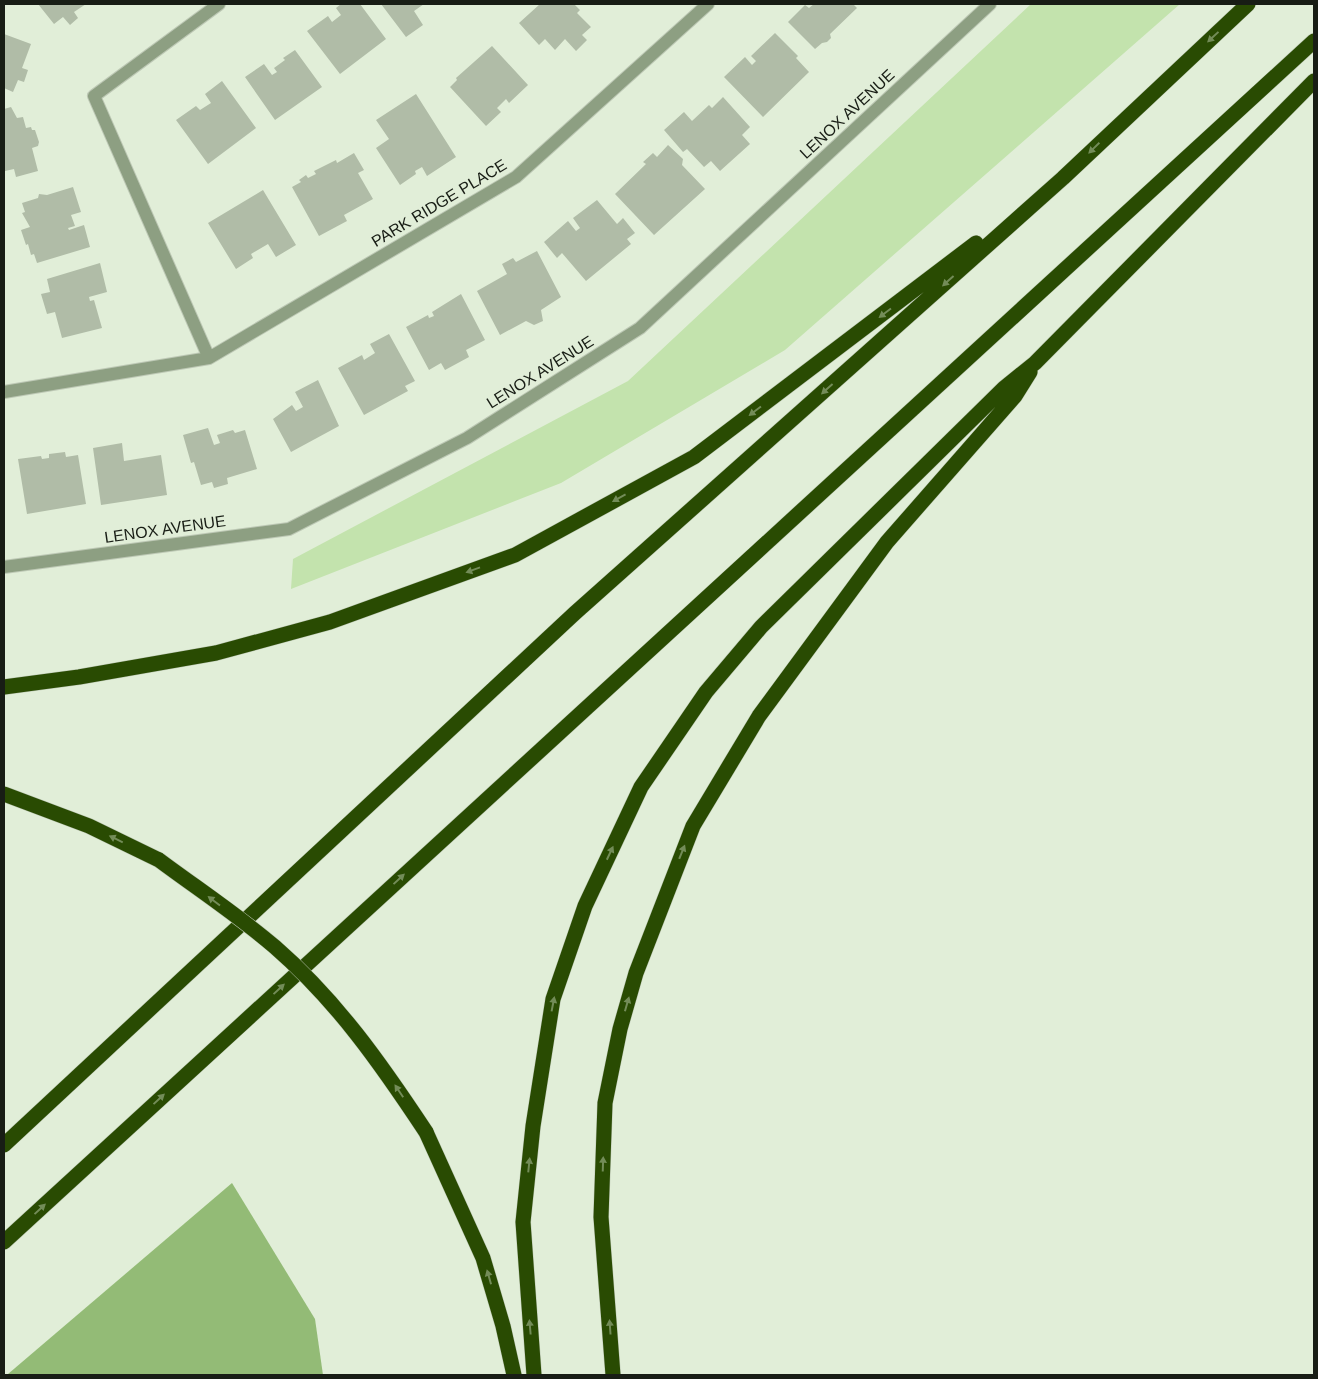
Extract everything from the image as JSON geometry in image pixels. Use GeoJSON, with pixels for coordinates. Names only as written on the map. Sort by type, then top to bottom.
{"type":"FeatureCollection","features":[{"type":"Feature","properties":{"kind":"highway"},"geometry":{"type":"LineString","coordinates":[[4,1145],[575,613],[1063,178],[1248,4]]}},
{"type":"Feature","properties":{"kind":"highway"},"geometry":{"type":"LineString","coordinates":[[4,1242],[1314,40]]}},
{"type":"Feature","properties":{"kind":"highway"},"geometry":{"type":"LineString","coordinates":[[534,1375],[522,1222],[533,1126],[553,999],[585,906],[641,788],[706,692],[761,626],[1004,388],[1035,363],[1314,81]]}},
{"type":"Feature","properties":{"kind":"highway"},"geometry":{"type":"LineString","coordinates":[[4,687],[79,677],[216,652],[330,622],[515,555],[694,457],[1063,178]]}},
{"type":"Feature","properties":{"kind":"highway"},"geometry":{"type":"LineString","coordinates":[[614,1375],[601,1217],[605,1103],[620,1029],[636,973],[693,826],[759,716],[887,542],[1015,396],[1035,363]]}},
{"type":"Feature","properties":{"kind":"highway"},"geometry":{"type":"LineString","coordinates":[[4,794],[89,826],[159,860],[275,947],[329,1000],[376,1056],[426,1132],[484,1258],[504,1326],[514,1375]]}},
{"type":"Feature","properties":{"kind":"street"},"geometry":{"type":"LineString","coordinates":[[209,358],[94,96],[219,4]]}},
{"type":"Feature","properties":{"kind":"street","name":"PARK RIDGE PLACE"},"geometry":{"type":"LineString","coordinates":[[4,392],[209,358],[516,178],[708,4]]}},
{"type":"Feature","properties":{"kind":"street","name":"LENOX AVENUE"},"geometry":{"type":"LineString","coordinates":[[4,567],[289,529],[467,438],[640,328],[990,4]]}},
{"type":"Feature","properties":{"kind":"shaded area"},"geometry":{"type":"Polygon","coordinates":[[[1031,4],[1180,4],[785,350],[561,483],[291,589],[293,559],[628,381],[1031,4]]]}},
{"type":"Feature","properties":{"kind":"shaded area"},"geometry":{"type":"Polygon","coordinates":[[[232,1183],[315,1319],[323,1375],[8,1374],[232,1183]]]}},
{"type":"Feature","properties":{"kind":"building"},"geometry":{"type":"Polygon","coordinates":[[[38,4],[86,4],[74,12],[78,18],[70,25],[63,17],[54,24],[38,4]]]}},
{"type":"Feature","properties":{"kind":"building"},"geometry":{"type":"Polygon","coordinates":[[[341,4],[360,4],[386,39],[340,74],[307,31],[328,16],[332,22],[341,15],[336,8],[341,4]]]}},
{"type":"Feature","properties":{"kind":"building"},"geometry":{"type":"Polygon","coordinates":[[[381,4],[424,4],[414,11],[423,25],[406,37],[381,4]]]}},
{"type":"Feature","properties":{"kind":"building"},"geometry":{"type":"Polygon","coordinates":[[[540,4],[574,4],[580,10],[577,13],[591,27],[582,35],[587,40],[576,51],[565,39],[555,50],[545,39],[539,45],[519,23],[540,4]]]}},
{"type":"Feature","properties":{"kind":"building"},"geometry":{"type":"Polygon","coordinates":[[[814,4],[853,4],[857,8],[830,34],[831,38],[827,42],[822,43],[815,49],[788,22],[805,5],[809,8],[814,4]]]}},
{"type":"Feature","properties":{"kind":"building"},"geometry":{"type":"Polygon","coordinates":[[[775,33],[798,56],[796,58],[809,72],[763,117],[724,77],[745,57],[752,65],[756,61],[751,56],[775,33]]]}},
{"type":"Feature","properties":{"kind":"building"},"geometry":{"type":"Polygon","coordinates":[[[4,34],[31,44],[22,68],[28,70],[24,82],[18,80],[13,92],[4,88],[4,34]]]}},
{"type":"Feature","properties":{"kind":"building"},"geometry":{"type":"Polygon","coordinates":[[[492,46],[528,85],[509,103],[506,99],[497,108],[501,112],[486,126],[450,87],[457,80],[456,78],[492,46]]]}},
{"type":"Feature","properties":{"kind":"building"},"geometry":{"type":"Polygon","coordinates":[[[295,50],[322,87],[275,120],[245,77],[264,64],[272,75],[277,72],[274,68],[285,60],[283,58],[295,50]]]}},
{"type":"Feature","properties":{"kind":"building"},"geometry":{"type":"Polygon","coordinates":[[[222,81],[256,128],[208,164],[176,120],[196,106],[200,110],[211,103],[205,94],[222,81]]]}},
{"type":"Feature","properties":{"kind":"building"},"geometry":{"type":"Polygon","coordinates":[[[416,94],[456,157],[427,176],[422,167],[415,171],[416,174],[400,185],[376,148],[389,139],[376,120],[416,94]]]}},
{"type":"Feature","properties":{"kind":"building"},"geometry":{"type":"Polygon","coordinates":[[[723,97],[750,127],[742,135],[750,144],[720,171],[711,161],[704,167],[687,149],[683,152],[664,130],[684,112],[692,121],[709,105],[712,108],[723,97]]]}},
{"type":"Feature","properties":{"kind":"building"},"geometry":{"type":"Polygon","coordinates":[[[11,107],[17,118],[23,117],[26,128],[31,127],[32,130],[35,130],[39,142],[38,146],[32,148],[38,171],[16,177],[14,169],[5,171],[4,168],[4,109],[11,107]]]}},
{"type":"Feature","properties":{"kind":"building"},"geometry":{"type":"Polygon","coordinates":[[[668,145],[683,159],[682,165],[705,189],[654,235],[615,194],[646,164],[643,162],[653,153],[657,157],[668,145]]]}},
{"type":"Feature","properties":{"kind":"building"},"geometry":{"type":"Polygon","coordinates":[[[354,153],[364,170],[358,173],[373,199],[344,215],[347,221],[319,236],[292,187],[301,182],[299,180],[306,175],[308,178],[316,174],[314,171],[336,160],[337,163],[354,153]]]}},
{"type":"Feature","properties":{"kind":"building"},"geometry":{"type":"Polygon","coordinates":[[[73,187],[81,212],[71,215],[75,226],[68,228],[69,230],[84,225],[90,247],[37,263],[34,254],[31,255],[28,244],[26,245],[21,230],[30,227],[22,213],[25,212],[22,203],[38,198],[39,194],[47,195],[73,187]]]}},
{"type":"Feature","properties":{"kind":"building"},"geometry":{"type":"Polygon","coordinates":[[[263,190],[296,245],[276,257],[268,244],[251,254],[253,258],[236,269],[208,223],[263,190]]]}},
{"type":"Feature","properties":{"kind":"building"},"geometry":{"type":"Polygon","coordinates":[[[597,200],[617,224],[623,218],[635,233],[627,239],[631,244],[586,281],[562,253],[557,258],[544,242],[568,221],[576,231],[580,228],[573,218],[597,200]]]}},
{"type":"Feature","properties":{"kind":"building"},"geometry":{"type":"Polygon","coordinates":[[[537,251],[561,297],[541,310],[543,321],[534,325],[526,321],[500,335],[477,291],[507,274],[502,264],[513,258],[516,262],[537,251]]]}},
{"type":"Feature","properties":{"kind":"building"},"geometry":{"type":"Polygon","coordinates":[[[100,263],[107,292],[89,297],[90,301],[94,300],[102,328],[62,338],[55,312],[47,314],[41,294],[50,292],[47,279],[100,263]]]}},
{"type":"Feature","properties":{"kind":"building"},"geometry":{"type":"Polygon","coordinates":[[[461,294],[485,340],[466,350],[469,357],[445,370],[441,363],[429,370],[406,327],[428,315],[429,318],[434,316],[432,312],[461,294]]]}},
{"type":"Feature","properties":{"kind":"building"},"geometry":{"type":"Polygon","coordinates":[[[389,334],[415,381],[405,386],[408,391],[364,415],[338,368],[362,355],[364,360],[375,353],[370,344],[389,334]]]}},
{"type":"Feature","properties":{"kind":"building"},"geometry":{"type":"Polygon","coordinates":[[[318,380],[339,426],[291,452],[273,419],[292,405],[296,411],[303,407],[295,392],[318,380]]]}},
{"type":"Feature","properties":{"kind":"building"},"geometry":{"type":"Polygon","coordinates":[[[208,428],[214,445],[220,443],[217,435],[233,430],[235,433],[245,430],[257,469],[227,478],[228,484],[214,488],[212,482],[201,485],[194,462],[191,463],[183,435],[208,428]]]}},
{"type":"Feature","properties":{"kind":"building"},"geometry":{"type":"Polygon","coordinates":[[[122,443],[124,461],[161,455],[167,495],[101,505],[93,448],[122,443]]]}},
{"type":"Feature","properties":{"kind":"building"},"geometry":{"type":"Polygon","coordinates":[[[65,452],[66,457],[78,455],[86,504],[27,514],[18,459],[41,456],[42,459],[49,458],[49,454],[65,452]]]}}]}
